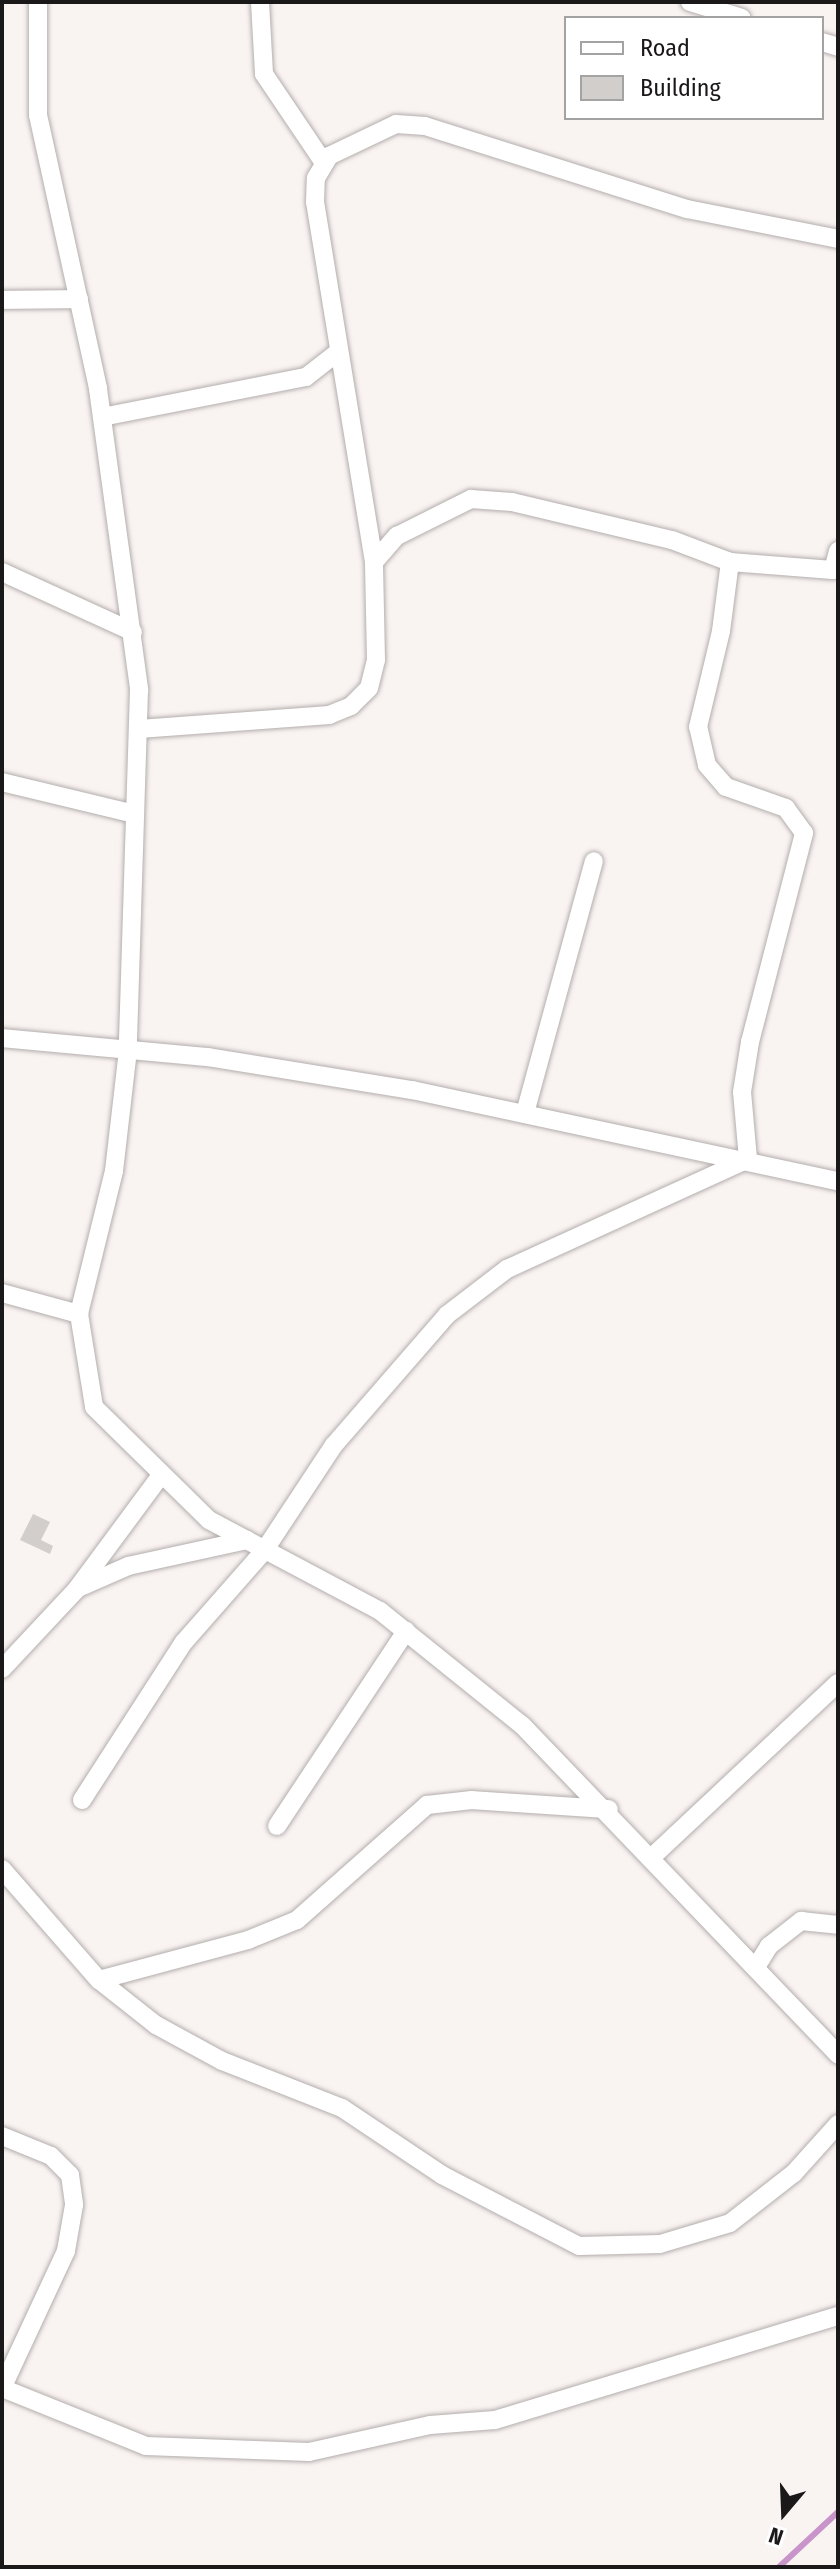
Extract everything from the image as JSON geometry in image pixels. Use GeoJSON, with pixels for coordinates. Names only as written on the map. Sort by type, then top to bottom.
{"type":"FeatureCollection","features":[{"type":"Feature","properties":{"kind":"street"},"geometry":{"type":"LineString","coordinates":[[38,2],[38,115],[102,417],[133,632],[139,729],[128,1050],[114,1171],[79,1314],[94,1407],[159,1478],[209,1520],[356,1597],[406,1631],[522,1725],[609,1809],[838,2055]]}},
{"type":"Feature","properties":{"kind":"street"},"geometry":{"type":"LineString","coordinates":[[260,2],[264,74],[324,163]]}},
{"type":"Feature","properties":{"kind":"street"},"geometry":{"type":"LineString","coordinates":[[690,2],[736,16]]}},
{"type":"Feature","properties":{"kind":"street"},"geometry":{"type":"LineString","coordinates":[[139,729],[329,715],[351,706],[369,688],[376,660],[374,562],[337,353],[315,202],[316,178],[324,163],[396,124],[425,126],[687,209],[838,239]]}},
{"type":"Feature","properties":{"kind":"street"},"geometry":{"type":"LineString","coordinates":[[2,300],[79,299]]}},
{"type":"Feature","properties":{"kind":"street"},"geometry":{"type":"LineString","coordinates":[[102,417],[306,377],[337,353]]}},
{"type":"Feature","properties":{"kind":"street"},"geometry":{"type":"LineString","coordinates":[[374,562],[397,536],[471,499],[512,502],[672,540],[730,562],[836,570],[838,551]]}},
{"type":"Feature","properties":{"kind":"street"},"geometry":{"type":"LineString","coordinates":[[730,562],[721,631],[698,727],[707,765],[726,787],[786,808],[804,833],[750,1042],[742,1092],[748,1159]]}},
{"type":"Feature","properties":{"kind":"street"},"geometry":{"type":"LineString","coordinates":[[2,572],[133,632]]}},
{"type":"Feature","properties":{"kind":"street"},"geometry":{"type":"LineString","coordinates":[[2,782],[134,814]]}},
{"type":"Feature","properties":{"kind":"street"},"geometry":{"type":"LineString","coordinates":[[525,1113],[594,861]]}},
{"type":"Feature","properties":{"kind":"street"},"geometry":{"type":"LineString","coordinates":[[2,1038],[208,1057],[525,1113],[838,1181]]}},
{"type":"Feature","properties":{"kind":"street"},"geometry":{"type":"LineString","coordinates":[[82,1800],[184,1642],[264,1551],[334,1445],[392,1374],[474,1292],[507,1269],[748,1159]]}},
{"type":"Feature","properties":{"kind":"street"},"geometry":{"type":"LineString","coordinates":[[2,1293],[79,1314]]}},
{"type":"Feature","properties":{"kind":"street"},"geometry":{"type":"LineString","coordinates":[[2,1669],[76,1590],[159,1478]]}},
{"type":"Feature","properties":{"kind":"street"},"geometry":{"type":"LineString","coordinates":[[76,1590],[128,1566],[247,1540]]}},
{"type":"Feature","properties":{"kind":"street"},"geometry":{"type":"LineString","coordinates":[[277,1826],[406,1631]]}},
{"type":"Feature","properties":{"kind":"street"},"geometry":{"type":"LineString","coordinates":[[653,1856],[838,1683]]}},
{"type":"Feature","properties":{"kind":"street"},"geometry":{"type":"LineString","coordinates":[[99,1980],[248,1940],[297,1920],[427,1805],[472,1800],[609,1809]]}},
{"type":"Feature","properties":{"kind":"street"},"geometry":{"type":"LineString","coordinates":[[2,1869],[99,1980],[187,2043],[342,2108],[442,2175],[579,2246],[660,2244],[730,2223],[794,2173],[838,2124]]}},
{"type":"Feature","properties":{"kind":"street"},"geometry":{"type":"LineString","coordinates":[[756,1967],[769,1946],[801,1921],[838,1925]]}},
{"type":"Feature","properties":{"kind":"street"},"geometry":{"type":"LineString","coordinates":[[2,2136],[51,2156],[70,2175],[74,2205],[66,2251],[2,2388],[146,2446],[309,2452],[430,2425],[509,2416],[838,2316]]}},
{"type":"Feature","properties":{"kind":"building"},"geometry":{"type":"Polygon","coordinates":[[[33,1514],[50,1522],[41,1540],[53,1546],[50,1554],[20,1540],[33,1514]]]}},
{"type":"Feature","properties":{"kind":"waterway"},"geometry":{"type":"LineString","coordinates":[[779,2567],[838,2512]]}}]}
